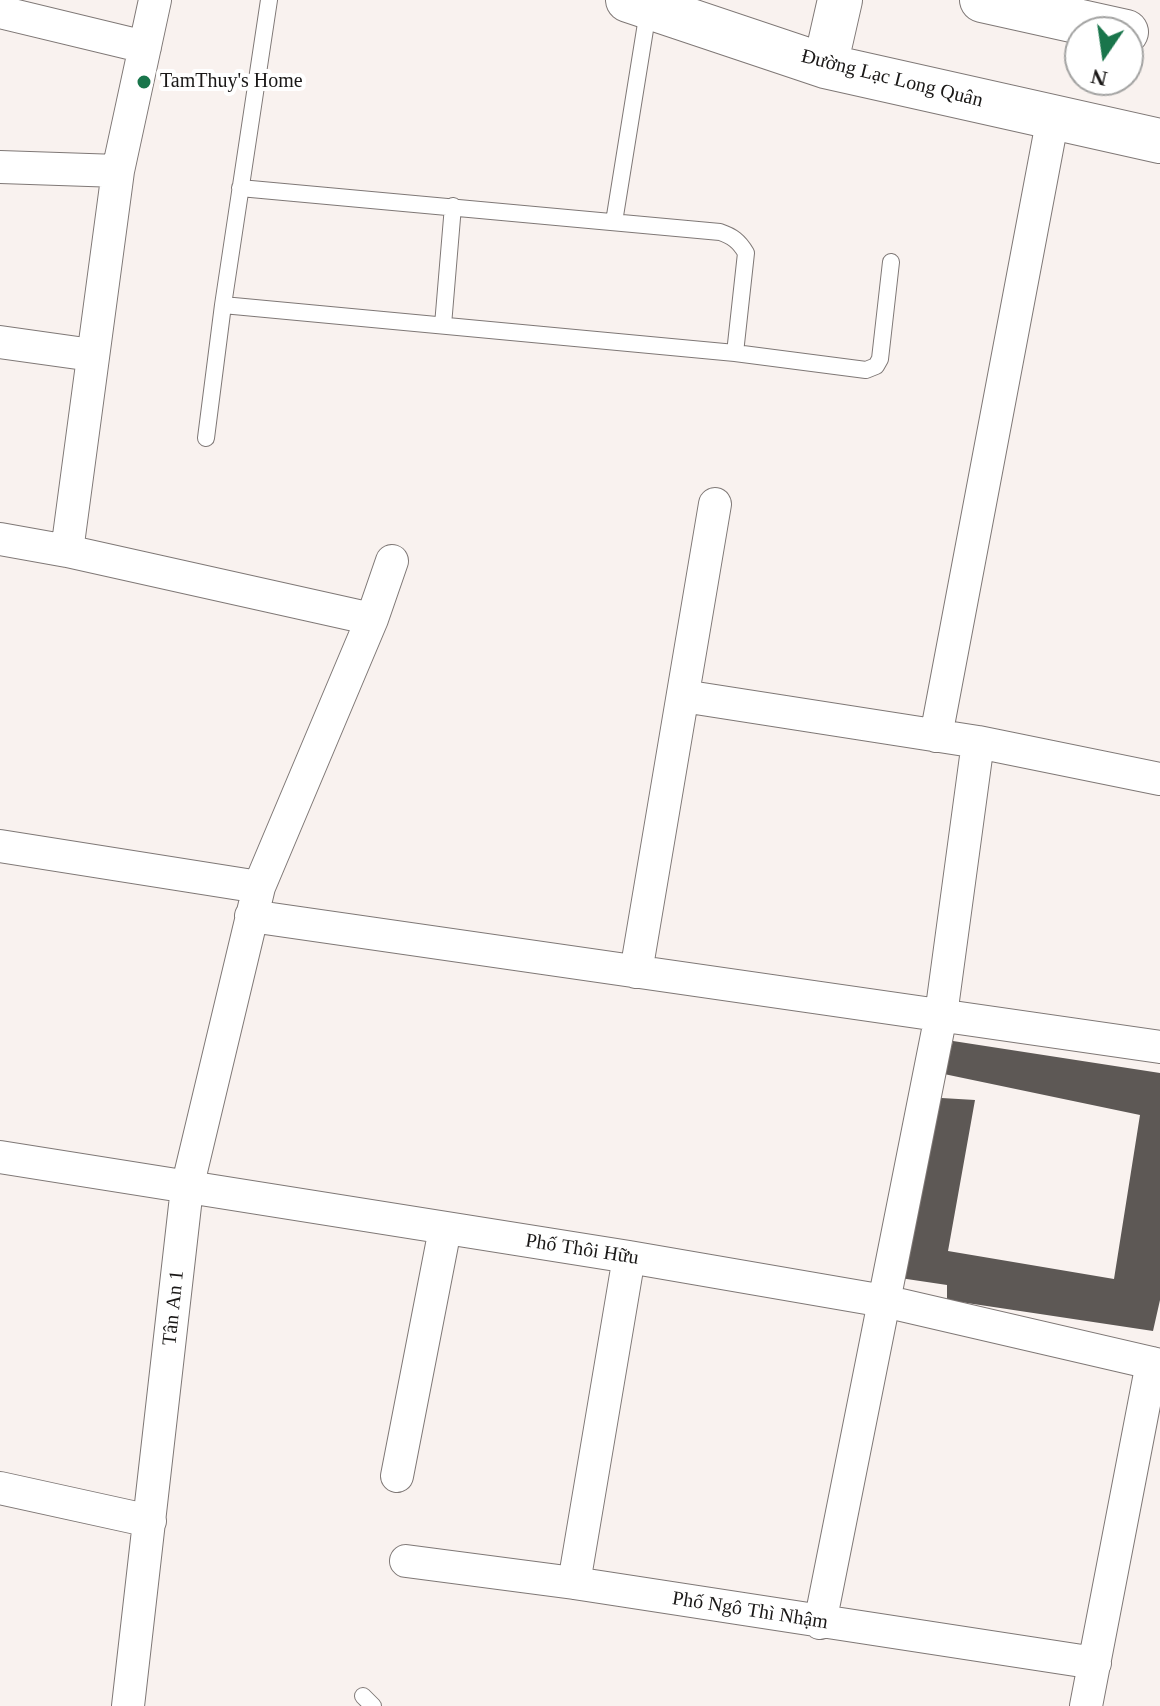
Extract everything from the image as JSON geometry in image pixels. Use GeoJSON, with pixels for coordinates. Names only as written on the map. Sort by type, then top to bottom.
{"type":"FeatureCollection","features":[{"type":"Feature","properties":{"kind":"street"},"geometry":{"type":"LineString","coordinates":[[67,551],[118,171],[155,0]]}},
{"type":"Feature","properties":{"kind":"street"},"geometry":{"type":"LineString","coordinates":[[825,66],[840,0]]}},
{"type":"Feature","properties":{"kind":"street"},"geometry":{"type":"LineString","coordinates":[[982,0],[1064,18]]}},
{"type":"Feature","properties":{"kind":"street","name":"Đường Lạc Long Quân"},"geometry":{"type":"LineString","coordinates":[[638,2],[825,66],[1160,141]]}},
{"type":"Feature","properties":{"kind":"street"},"geometry":{"type":"LineString","coordinates":[[0,12],[145,47]]}},
{"type":"Feature","properties":{"kind":"street"},"geometry":{"type":"LineString","coordinates":[[936,736],[1053,117]]}},
{"type":"Feature","properties":{"kind":"street"},"geometry":{"type":"LineString","coordinates":[[0,167],[118,171]]}},
{"type":"Feature","properties":{"kind":"street"},"geometry":{"type":"LineString","coordinates":[[0,342],[92,355]]}},
{"type":"Feature","properties":{"kind":"street"},"geometry":{"type":"LineString","coordinates":[[636,972],[715,504]]}},
{"type":"Feature","properties":{"kind":"street"},"geometry":{"type":"LineString","coordinates":[[0,539],[372,619]]}},
{"type":"Feature","properties":{"kind":"street","name":"Tân An 1"},"geometry":{"type":"LineString","coordinates":[[128,1706],[187,1188],[255,902],[372,619],[392,561]]}},
{"type":"Feature","properties":{"kind":"street"},"geometry":{"type":"LineString","coordinates":[[683,696],[978,742],[1160,779]]}},
{"type":"Feature","properties":{"kind":"street"},"geometry":{"type":"LineString","coordinates":[[820,1623],[941,1015],[978,742]]}},
{"type":"Feature","properties":{"kind":"street"},"geometry":{"type":"LineString","coordinates":[[0,846],[255,902],[636,972],[1160,1047]]}},
{"type":"Feature","properties":{"kind":"street","name":"Phố Thôi Hữu"},"geometry":{"type":"LineString","coordinates":[[0,1157],[629,1257],[884,1301],[1156,1364]]}},
{"type":"Feature","properties":{"kind":"street"},"geometry":{"type":"LineString","coordinates":[[397,1476],[445,1229]]}},
{"type":"Feature","properties":{"kind":"street"},"geometry":{"type":"LineString","coordinates":[[574,1583],[629,1257]]}},
{"type":"Feature","properties":{"kind":"street"},"geometry":{"type":"LineString","coordinates":[[1086,1706],[1156,1364]]}},
{"type":"Feature","properties":{"kind":"street"},"geometry":{"type":"LineString","coordinates":[[0,1488],[150,1521]]}},
{"type":"Feature","properties":{"kind":"street","name":"Phố Ngô Thì Nhậm"},"geometry":{"type":"LineString","coordinates":[[406,1561],[574,1583],[1095,1663]]}},
{"type":"Feature","properties":{"kind":"lane"},"geometry":{"type":"LineString","coordinates":[[206,438],[269,0]]}},
{"type":"Feature","properties":{"kind":"lane"},"geometry":{"type":"LineString","coordinates":[[614,222],[638,2]]}},
{"type":"Feature","properties":{"kind":"lane"},"geometry":{"type":"LineString","coordinates":[[240,188],[720,232],[739,242],[746,253],[735,353]]}},
{"type":"Feature","properties":{"kind":"lane"},"geometry":{"type":"LineString","coordinates":[[443,325],[453,206]]}},
{"type":"Feature","properties":{"kind":"lane"},"geometry":{"type":"LineString","coordinates":[[223,305],[735,353],[866,370],[876,366],[880,359],[891,262]]}},
{"type":"Feature","properties":{"kind":"building"},"geometry":{"type":"Polygon","coordinates":[[[953,1041],[1160,1073],[1160,1300],[1153,1331],[947,1300],[947,1285],[900,1278],[925,1097],[975,1100],[948,1251],[1114,1279],[1140,1115],[944,1074],[953,1041]]]}},
{"type":"Feature","properties":{"kind":"place","name":"TamThuy's Home"},"geometry":{"type":"Point","coordinates":[144,82]}}]}
